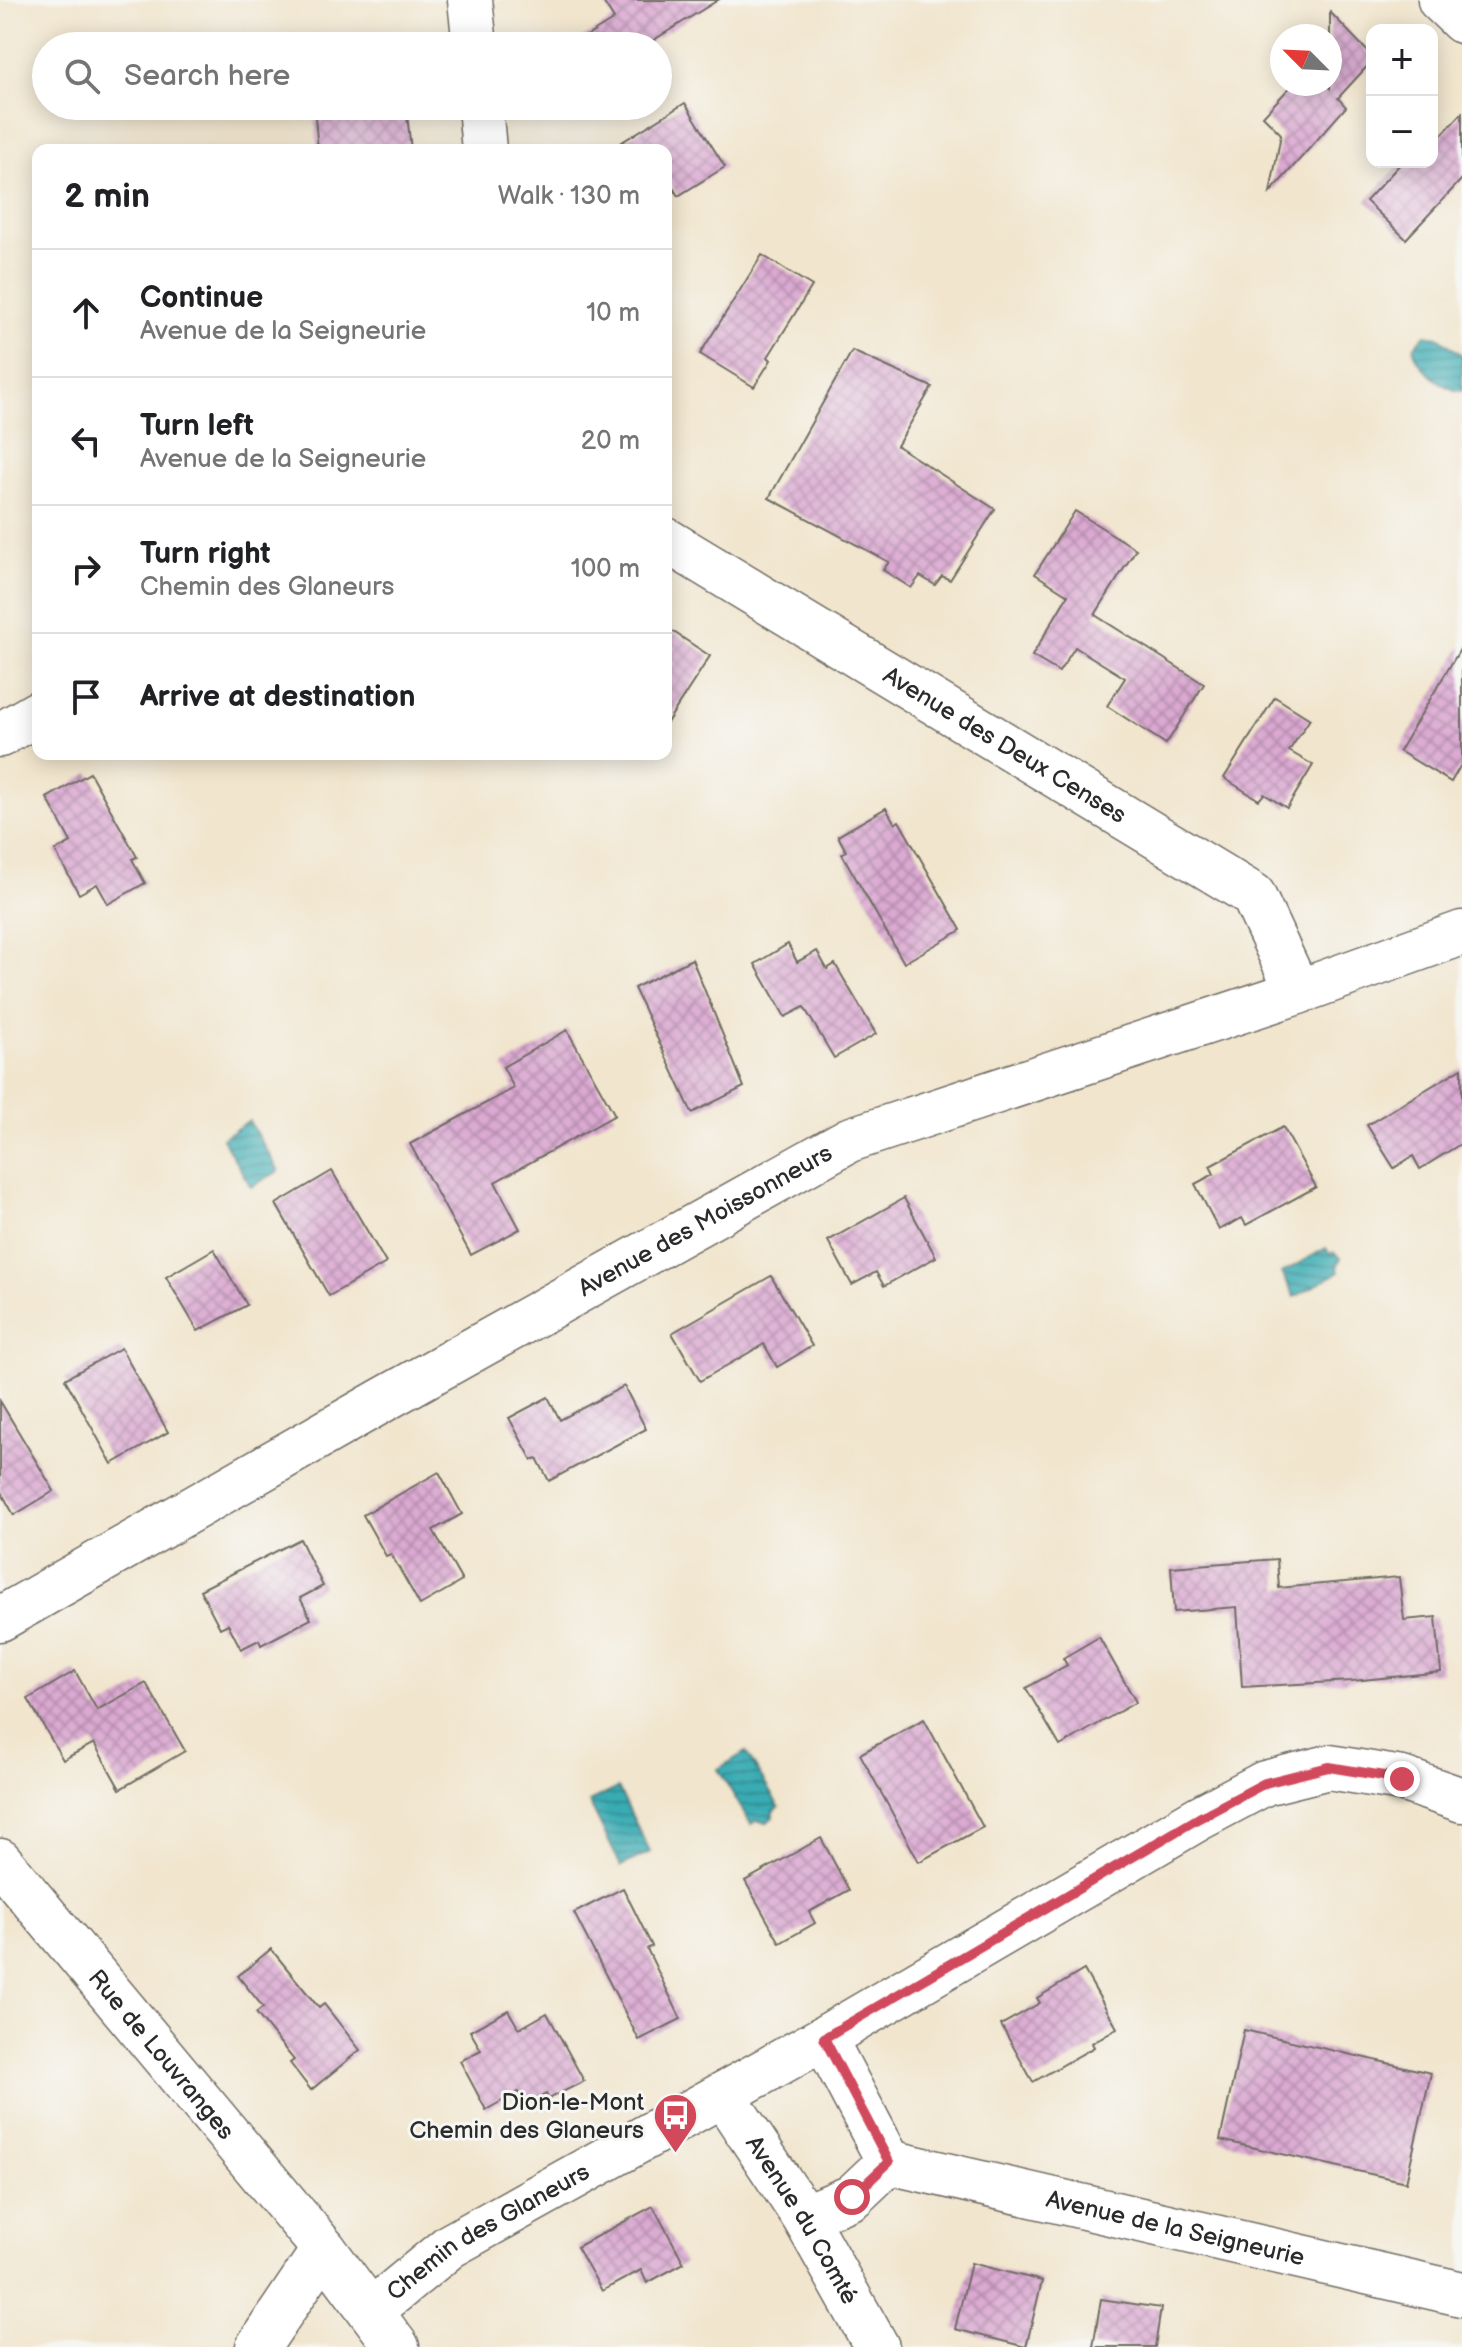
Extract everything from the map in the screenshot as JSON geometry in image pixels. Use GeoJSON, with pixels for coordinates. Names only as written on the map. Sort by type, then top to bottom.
{"type":"FeatureCollection","features":[{"type":"Feature","properties":{"kind":"street"},"geometry":{"type":"LineString","coordinates":[[470,0],[473,32]]}},
{"type":"Feature","properties":{"kind":"street"},"geometry":{"type":"LineString","coordinates":[[1440,0],[1462,21]]}},
{"type":"Feature","properties":{"kind":"street"},"geometry":{"type":"LineString","coordinates":[[481,120],[483,144]]}},
{"type":"Feature","properties":{"kind":"street","name":"Avenue des Deux Censes"},"geometry":{"type":"LineString","coordinates":[[672,544],[1253,895],[1298,992]]}},
{"type":"Feature","properties":{"kind":"street"},"geometry":{"type":"LineString","coordinates":[[0,735],[32,716]]}},
{"type":"Feature","properties":{"kind":"street","name":"Avenue des Moissonneurs"},"geometry":{"type":"LineString","coordinates":[[0,1619],[383,1400],[849,1140],[1298,992],[1462,933]]}},
{"type":"Feature","properties":{"kind":"street","name":"Chemin des Glaneurs"},"geometry":{"type":"LineString","coordinates":[[371,2311],[450,2246],[824,2038],[1186,1825],[1265,1783],[1329,1767],[1402,1779],[1462,1800]]}},
{"type":"Feature","properties":{"kind":"street","name":"Rue de Louvranges"},"geometry":{"type":"LineString","coordinates":[[0,1861],[324,2249],[397,2347]]}},
{"type":"Feature","properties":{"kind":"street"},"geometry":{"type":"LineString","coordinates":[[804,2217],[852,2197],[889,2162],[824,2038]]}},
{"type":"Feature","properties":{"kind":"street","name":"Avenue du Comté"},"geometry":{"type":"LineString","coordinates":[[723,2095],[804,2217],[877,2347]]}},
{"type":"Feature","properties":{"kind":"street","name":"Avenue de la Seigneurie"},"geometry":{"type":"LineString","coordinates":[[889,2162],[1462,2294]]}},
{"type":"Feature","properties":{"kind":"street"},"geometry":{"type":"LineString","coordinates":[[258,2347],[324,2249]]}},
{"type":"Feature","properties":{"kind":"water"},"geometry":{"type":"Polygon","coordinates":[[[1425,335],[1438,337],[1462,355],[1462,391],[1447,387],[1424,369],[1414,347],[1425,335]]]}},
{"type":"Feature","properties":{"kind":"water"},"geometry":{"type":"Polygon","coordinates":[[[249,1121],[279,1171],[251,1187],[222,1138],[249,1121]]]}},
{"type":"Feature","properties":{"kind":"water"},"geometry":{"type":"Polygon","coordinates":[[[1326,1248],[1329,1253],[1334,1252],[1341,1258],[1337,1267],[1339,1272],[1295,1297],[1282,1273],[1326,1248]]]}},
{"type":"Feature","properties":{"kind":"water"},"geometry":{"type":"Polygon","coordinates":[[[746,1752],[779,1807],[766,1823],[757,1820],[751,1824],[718,1769],[746,1752]]]}},
{"type":"Feature","properties":{"kind":"water"},"geometry":{"type":"Polygon","coordinates":[[[618,1788],[650,1852],[621,1866],[589,1802],[618,1788]]]}},
{"type":"Feature","properties":{"kind":"building"},"geometry":{"type":"Polygon","coordinates":[[[602,0],[718,0],[667,32],[593,32],[614,19],[602,0]]]}},
{"type":"Feature","properties":{"kind":"building"},"geometry":{"type":"Polygon","coordinates":[[[1330,12],[1341,24],[1330,24],[1330,12]]]}},
{"type":"Feature","properties":{"kind":"building"},"geometry":{"type":"Polygon","coordinates":[[[1342,25],[1366,50],[1366,68],[1342,94],[1342,25]]]}},
{"type":"Feature","properties":{"kind":"building"},"geometry":{"type":"Polygon","coordinates":[[[1282,96],[1340,96],[1338,98],[1346,107],[1270,193],[1281,134],[1263,116],[1282,96]]]}},
{"type":"Feature","properties":{"kind":"building"},"geometry":{"type":"Polygon","coordinates":[[[685,103],[725,167],[678,196],[672,186],[672,144],[619,144],[658,120],[672,120],[672,111],[685,103]]]}},
{"type":"Feature","properties":{"kind":"building"},"geometry":{"type":"Polygon","coordinates":[[[1462,113],[1462,179],[1406,239],[1366,201],[1396,168],[1438,168],[1438,139],[1462,113]]]}},
{"type":"Feature","properties":{"kind":"building"},"geometry":{"type":"Polygon","coordinates":[[[315,120],[408,120],[410,144],[317,144],[315,120]]]}},
{"type":"Feature","properties":{"kind":"building"},"geometry":{"type":"Polygon","coordinates":[[[762,255],[812,286],[768,357],[771,360],[754,387],[700,354],[762,255]]]}},
{"type":"Feature","properties":{"kind":"building"},"geometry":{"type":"Polygon","coordinates":[[[852,351],[932,387],[897,446],[995,509],[950,580],[942,576],[935,585],[920,576],[911,588],[883,570],[889,562],[769,498],[852,351]]]}},
{"type":"Feature","properties":{"kind":"building"},"geometry":{"type":"Polygon","coordinates":[[[1075,511],[1136,549],[1095,615],[1204,684],[1166,744],[1107,706],[1125,678],[1075,647],[1059,672],[1032,656],[1068,595],[1035,574],[1075,511]]]}},
{"type":"Feature","properties":{"kind":"building"},"geometry":{"type":"Polygon","coordinates":[[[672,631],[710,656],[672,715],[672,631]]]}},
{"type":"Feature","properties":{"kind":"building"},"geometry":{"type":"Polygon","coordinates":[[[1462,646],[1462,763],[1451,782],[1399,751],[1462,646]]]}},
{"type":"Feature","properties":{"kind":"building"},"geometry":{"type":"Polygon","coordinates":[[[1275,697],[1310,719],[1289,751],[1313,765],[1287,808],[1264,794],[1259,800],[1224,778],[1275,697]]]}},
{"type":"Feature","properties":{"kind":"building"},"geometry":{"type":"Polygon","coordinates":[[[90,773],[137,857],[132,859],[145,883],[108,904],[97,884],[79,894],[55,851],[71,842],[47,798],[90,773]]]}},
{"type":"Feature","properties":{"kind":"building"},"geometry":{"type":"Polygon","coordinates":[[[886,808],[895,824],[899,821],[961,930],[904,963],[842,854],[846,851],[838,836],[886,808]]]}},
{"type":"Feature","properties":{"kind":"building"},"geometry":{"type":"Polygon","coordinates":[[[788,944],[797,962],[817,951],[827,969],[835,964],[876,1034],[834,1058],[804,1007],[785,1017],[755,964],[788,944]]]}},
{"type":"Feature","properties":{"kind":"building"},"geometry":{"type":"Polygon","coordinates":[[[692,959],[744,1087],[692,1113],[634,988],[692,959]]]}},
{"type":"Feature","properties":{"kind":"building"},"geometry":{"type":"Polygon","coordinates":[[[567,1030],[615,1115],[495,1182],[520,1229],[471,1255],[410,1144],[514,1088],[503,1067],[567,1030]]]}},
{"type":"Feature","properties":{"kind":"building"},"geometry":{"type":"Polygon","coordinates":[[[1462,1068],[1462,1143],[1420,1169],[1413,1156],[1394,1168],[1367,1125],[1462,1068]]]}},
{"type":"Feature","properties":{"kind":"building"},"geometry":{"type":"Polygon","coordinates":[[[1283,1127],[1316,1187],[1246,1225],[1242,1218],[1219,1230],[1195,1184],[1214,1174],[1210,1166],[1283,1127]]]}},
{"type":"Feature","properties":{"kind":"building"},"geometry":{"type":"Polygon","coordinates":[[[332,1171],[386,1263],[329,1296],[276,1204],[332,1171]]]}},
{"type":"Feature","properties":{"kind":"building"},"geometry":{"type":"Polygon","coordinates":[[[904,1198],[936,1257],[884,1286],[876,1272],[852,1285],[828,1241],[904,1198]]]}},
{"type":"Feature","properties":{"kind":"building"},"geometry":{"type":"Polygon","coordinates":[[[214,1249],[247,1305],[198,1331],[166,1277],[214,1249]]]}},
{"type":"Feature","properties":{"kind":"building"},"geometry":{"type":"Polygon","coordinates":[[[771,1276],[812,1346],[777,1367],[764,1344],[700,1381],[672,1333],[771,1276]]]}},
{"type":"Feature","properties":{"kind":"building"},"geometry":{"type":"Polygon","coordinates":[[[121,1348],[168,1432],[112,1464],[65,1379],[121,1348]]]}},
{"type":"Feature","properties":{"kind":"building"},"geometry":{"type":"Polygon","coordinates":[[[624,1386],[646,1429],[549,1481],[537,1458],[532,1460],[509,1418],[548,1397],[560,1420],[624,1386]]]}},
{"type":"Feature","properties":{"kind":"building"},"geometry":{"type":"Polygon","coordinates":[[[0,1401],[54,1491],[14,1515],[0,1490],[0,1401]]]}},
{"type":"Feature","properties":{"kind":"building"},"geometry":{"type":"Polygon","coordinates":[[[439,1472],[462,1514],[433,1530],[462,1581],[420,1605],[391,1554],[386,1556],[363,1515],[439,1472]]]}},
{"type":"Feature","properties":{"kind":"building"},"geometry":{"type":"Polygon","coordinates":[[[300,1539],[323,1586],[300,1598],[311,1619],[261,1645],[259,1640],[241,1649],[228,1624],[220,1628],[200,1590],[300,1539]]]}},
{"type":"Feature","properties":{"kind":"building"},"geometry":{"type":"Polygon","coordinates":[[[1277,1559],[1279,1588],[1399,1577],[1404,1620],[1436,1617],[1441,1672],[1242,1687],[1237,1607],[1174,1612],[1171,1567],[1277,1559]]]}},
{"type":"Feature","properties":{"kind":"building"},"geometry":{"type":"Polygon","coordinates":[[[1099,1637],[1136,1702],[1060,1746],[1026,1688],[1067,1665],[1063,1658],[1099,1637]]]}},
{"type":"Feature","properties":{"kind":"building"},"geometry":{"type":"Polygon","coordinates":[[[75,1671],[97,1710],[146,1683],[185,1751],[120,1789],[94,1743],[63,1760],[28,1699],[75,1671]]]}},
{"type":"Feature","properties":{"kind":"building"},"geometry":{"type":"Polygon","coordinates":[[[924,1719],[983,1827],[919,1862],[860,1754],[924,1719]]]}},
{"type":"Feature","properties":{"kind":"building"},"geometry":{"type":"Polygon","coordinates":[[[821,1838],[849,1890],[809,1912],[815,1923],[780,1943],[745,1881],[821,1838]]]}},
{"type":"Feature","properties":{"kind":"building"},"geometry":{"type":"Polygon","coordinates":[[[623,1888],[652,1946],[647,1949],[681,2019],[639,2040],[574,1913],[623,1888]]]}},
{"type":"Feature","properties":{"kind":"building"},"geometry":{"type":"Polygon","coordinates":[[[271,1949],[319,2008],[324,2004],[360,2050],[311,2090],[290,2063],[294,2060],[256,2013],[263,2007],[238,1976],[271,1949]]]}},
{"type":"Feature","properties":{"kind":"building"},"geometry":{"type":"Polygon","coordinates":[[[1084,1970],[1117,2028],[1092,2043],[1094,2047],[1033,2082],[1001,2025],[1040,2003],[1037,1998],[1084,1970]]]}},
{"type":"Feature","properties":{"kind":"building"},"geometry":{"type":"Polygon","coordinates":[[[508,2010],[519,2029],[547,2013],[584,2081],[549,2099],[546,2094],[526,2105],[518,2092],[486,2110],[460,2061],[481,2050],[470,2031],[508,2010]]]}},
{"type":"Feature","properties":{"kind":"building"},"geometry":{"type":"Polygon","coordinates":[[[1244,2030],[1431,2073],[1406,2182],[1220,2140],[1244,2030]]]}},
{"type":"Feature","properties":{"kind":"building"},"geometry":{"type":"Polygon","coordinates":[[[653,2206],[684,2263],[647,2283],[641,2270],[602,2291],[577,2247],[653,2206]]]}},
{"type":"Feature","properties":{"kind":"building"},"geometry":{"type":"Polygon","coordinates":[[[971,2263],[1042,2281],[1026,2347],[955,2329],[971,2263]]]}},
{"type":"Feature","properties":{"kind":"building"},"geometry":{"type":"Polygon","coordinates":[[[1101,2299],[1161,2308],[1155,2347],[1093,2347],[1101,2299]]]}},
{"type":"Feature","properties":{"kind":"place","name":"Dion-le-Mont Chemin des Glaneurs"},"geometry":{"type":"Point","coordinates":[675,2155]}},
{"type":"Feature","properties":{"kind":"route"},"geometry":{"type":"LineString","coordinates":[[852,2197],[889,2162],[824,2038],[1199,1818],[1265,1783],[1329,1767],[1402,1779]]}}]}
